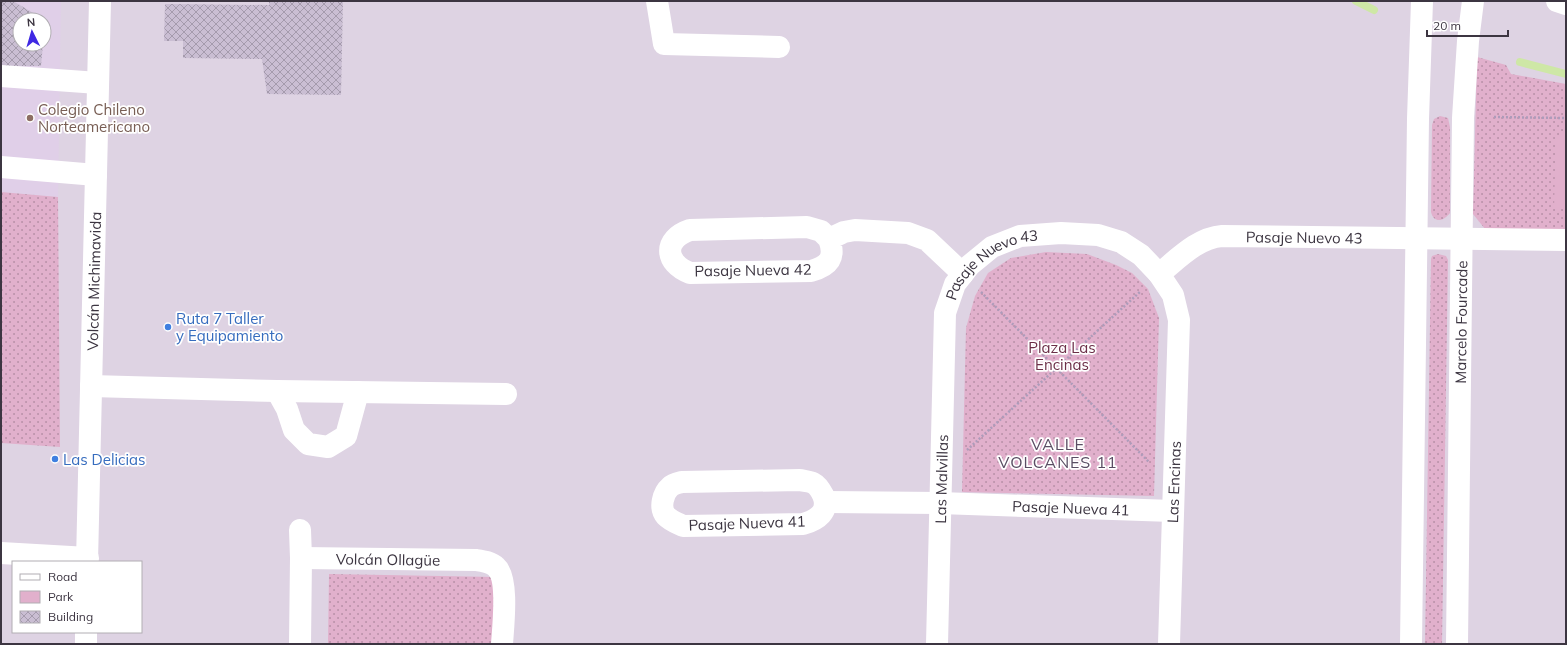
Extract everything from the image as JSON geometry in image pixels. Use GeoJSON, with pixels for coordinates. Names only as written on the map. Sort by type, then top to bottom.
{"type":"FeatureCollection","features":[{"type":"Feature","properties":{"kind":"street","name":"Volcán Michimavida"},"geometry":{"type":"LineString","coordinates":[[87,560],[100,1]]}},
{"type":"Feature","properties":{"kind":"street"},"geometry":{"type":"LineString","coordinates":[[657,1],[664,44],[779,46]]}},
{"type":"Feature","properties":{"kind":"street"},"geometry":{"type":"LineString","coordinates":[[1411,644],[1418,119],[1422,1]]}},
{"type":"Feature","properties":{"kind":"street","name":"Marcelo Fourcade"},"geometry":{"type":"LineString","coordinates":[[1457,644],[1464,118],[1468,41],[1473,1]]}},
{"type":"Feature","properties":{"kind":"street"},"geometry":{"type":"LineString","coordinates":[[1557,1],[1566,4]]}},
{"type":"Feature","properties":{"kind":"street"},"geometry":{"type":"LineString","coordinates":[[1,76],[98,83]]}},
{"type":"Feature","properties":{"kind":"street"},"geometry":{"type":"LineString","coordinates":[[1,167],[96,175]]}},
{"type":"Feature","properties":{"kind":"street","name":"Pasaje Nueva 42"},"geometry":{"type":"LineString","coordinates":[[807,228],[821,231],[829,239],[833,250],[830,260],[822,268],[810,271],[690,273],[680,269],[673,262],[670,252],[672,242],[679,233],[690,230],[807,228]]}},
{"type":"Feature","properties":{"kind":"street"},"geometry":{"type":"LineString","coordinates":[[829,239],[844,232],[855,230],[908,233],[927,240],[963,274]]}},
{"type":"Feature","properties":{"kind":"street","name":"Pasaje Nuevo 43"},"geometry":{"type":"LineString","coordinates":[[945,313],[956,284],[963,274],[970,265],[992,247],[1020,236],[1061,233],[1098,235],[1121,242],[1141,255],[1159,274],[1173,295],[1179,320]]}},
{"type":"Feature","properties":{"kind":"street","name":"Pasaje Nuevo 43"},"geometry":{"type":"LineString","coordinates":[[1159,274],[1196,245],[1212,237],[1566,240]]}},
{"type":"Feature","properties":{"kind":"street","name":"Las Malvillas"},"geometry":{"type":"LineString","coordinates":[[937,644],[945,313]]}},
{"type":"Feature","properties":{"kind":"street","name":"Las Encinas"},"geometry":{"type":"LineString","coordinates":[[1169,644],[1179,320]]}},
{"type":"Feature","properties":{"kind":"street"},"geometry":{"type":"LineString","coordinates":[[92,386],[277,391],[506,394]]}},
{"type":"Feature","properties":{"kind":"street"},"geometry":{"type":"LineString","coordinates":[[277,391],[288,409],[294,430],[308,444],[328,448],[346,436],[358,392]]}},
{"type":"Feature","properties":{"kind":"street","name":"Pasaje Nueva 41"},"geometry":{"type":"LineString","coordinates":[[800,480],[814,483],[821,491],[826,502],[823,512],[815,520],[803,524],[683,526],[673,521],[665,514],[663,505],[664,494],[671,486],[682,482],[800,480]]}},
{"type":"Feature","properties":{"kind":"street","name":"Pasaje Nueva 41"},"geometry":{"type":"LineString","coordinates":[[826,502],[1172,511]]}},
{"type":"Feature","properties":{"kind":"street"},"geometry":{"type":"LineString","coordinates":[[300,530],[300,644]]}},
{"type":"Feature","properties":{"kind":"street"},"geometry":{"type":"LineString","coordinates":[[1,553],[87,560]]}},
{"type":"Feature","properties":{"kind":"street","name":"Volcán Ollagüe"},"geometry":{"type":"LineString","coordinates":[[301,558],[476,560],[487,562],[497,568],[501,574],[504,594],[502,644]]}},
{"type":"Feature","properties":{"kind":"street"},"geometry":{"type":"LineString","coordinates":[[86,633],[86,644]]}},
{"type":"Feature","properties":{"kind":"path"},"geometry":{"type":"LineString","coordinates":[[1494,117],[1566,118]]}},
{"type":"Feature","properties":{"kind":"path"},"geometry":{"type":"LineString","coordinates":[[963,274],[1173,487]]}},
{"type":"Feature","properties":{"kind":"path"},"geometry":{"type":"LineString","coordinates":[[941,475],[1159,274]]}},
{"type":"Feature","properties":{"kind":"shaded area"},"geometry":{"type":"Polygon","coordinates":[[[1,1],[1566,1],[1566,644],[1,644],[1,1]]]}},
{"type":"Feature","properties":{"kind":"shaded area","name":"Colegio Chileno Norteamericano"},"geometry":{"type":"Polygon","coordinates":[[[1,1],[61,1],[58,197],[1,192],[1,1]]]}},
{"type":"Feature","properties":{"kind":"green space"},"geometry":{"type":"Polygon","coordinates":[[[1477,57],[1506,65],[1511,74],[1566,84],[1566,231],[1485,229],[1473,214],[1477,57]]]}},
{"type":"Feature","properties":{"kind":"green space"},"geometry":{"type":"Polygon","coordinates":[[[1440,116],[1448,118],[1450,127],[1450,213],[1445,218],[1437,220],[1432,216],[1431,212],[1432,125],[1434,119],[1440,116]]]}},
{"type":"Feature","properties":{"kind":"green space"},"geometry":{"type":"Polygon","coordinates":[[[1556,136],[1566,136],[1566,209],[1554,209],[1556,136]]]}},
{"type":"Feature","properties":{"kind":"green space"},"geometry":{"type":"Polygon","coordinates":[[[1,192],[58,197],[60,447],[1,443],[1,192]]]}},
{"type":"Feature","properties":{"kind":"green space","name":"Plaza Las Encinas"},"geometry":{"type":"Polygon","coordinates":[[[1046,252],[1087,254],[1132,273],[1148,289],[1159,318],[1154,496],[962,492],[966,328],[975,296],[988,273],[1011,258],[1046,252]]]}},
{"type":"Feature","properties":{"kind":"green space"},"geometry":{"type":"Polygon","coordinates":[[[1438,254],[1446,256],[1448,260],[1442,644],[1425,644],[1431,259],[1432,256],[1438,254]]]}},
{"type":"Feature","properties":{"kind":"green space"},"geometry":{"type":"Polygon","coordinates":[[[329,574],[496,577],[495,644],[328,644],[329,574]]]}},
{"type":"Feature","properties":{"kind":"building"},"geometry":{"type":"Polygon","coordinates":[[[1,1],[13,1],[32,12],[12,12],[12,52],[42,52],[41,66],[1,66],[1,1]]]}},
{"type":"Feature","properties":{"kind":"building"},"geometry":{"type":"Polygon","coordinates":[[[269,1],[343,1],[341,95],[267,94],[262,59],[183,58],[183,41],[164,41],[165,4],[269,5],[269,1]]]}},
{"type":"Feature","properties":{"kind":"waterway"},"geometry":{"type":"LineString","coordinates":[[1356,1],[1374,10]]}},
{"type":"Feature","properties":{"kind":"waterway"},"geometry":{"type":"LineString","coordinates":[[1520,62],[1566,74]]}},
{"type":"Feature","properties":{"kind":"place","name":"Colegio Chileno Norteamericano"},"geometry":{"type":"Point","coordinates":[30,118]}},
{"type":"Feature","properties":{"kind":"place","name":"Ruta 7 Taller y Equipamiento"},"geometry":{"type":"Point","coordinates":[168,327]}},
{"type":"Feature","properties":{"kind":"place","name":"Las Delicias"},"geometry":{"type":"Point","coordinates":[55,459]}},
{"type":"Feature","properties":{"kind":"district","name":"VALLE VOLCANES 11"},"geometry":{"type":"Point","coordinates":[1058,453]}}]}
